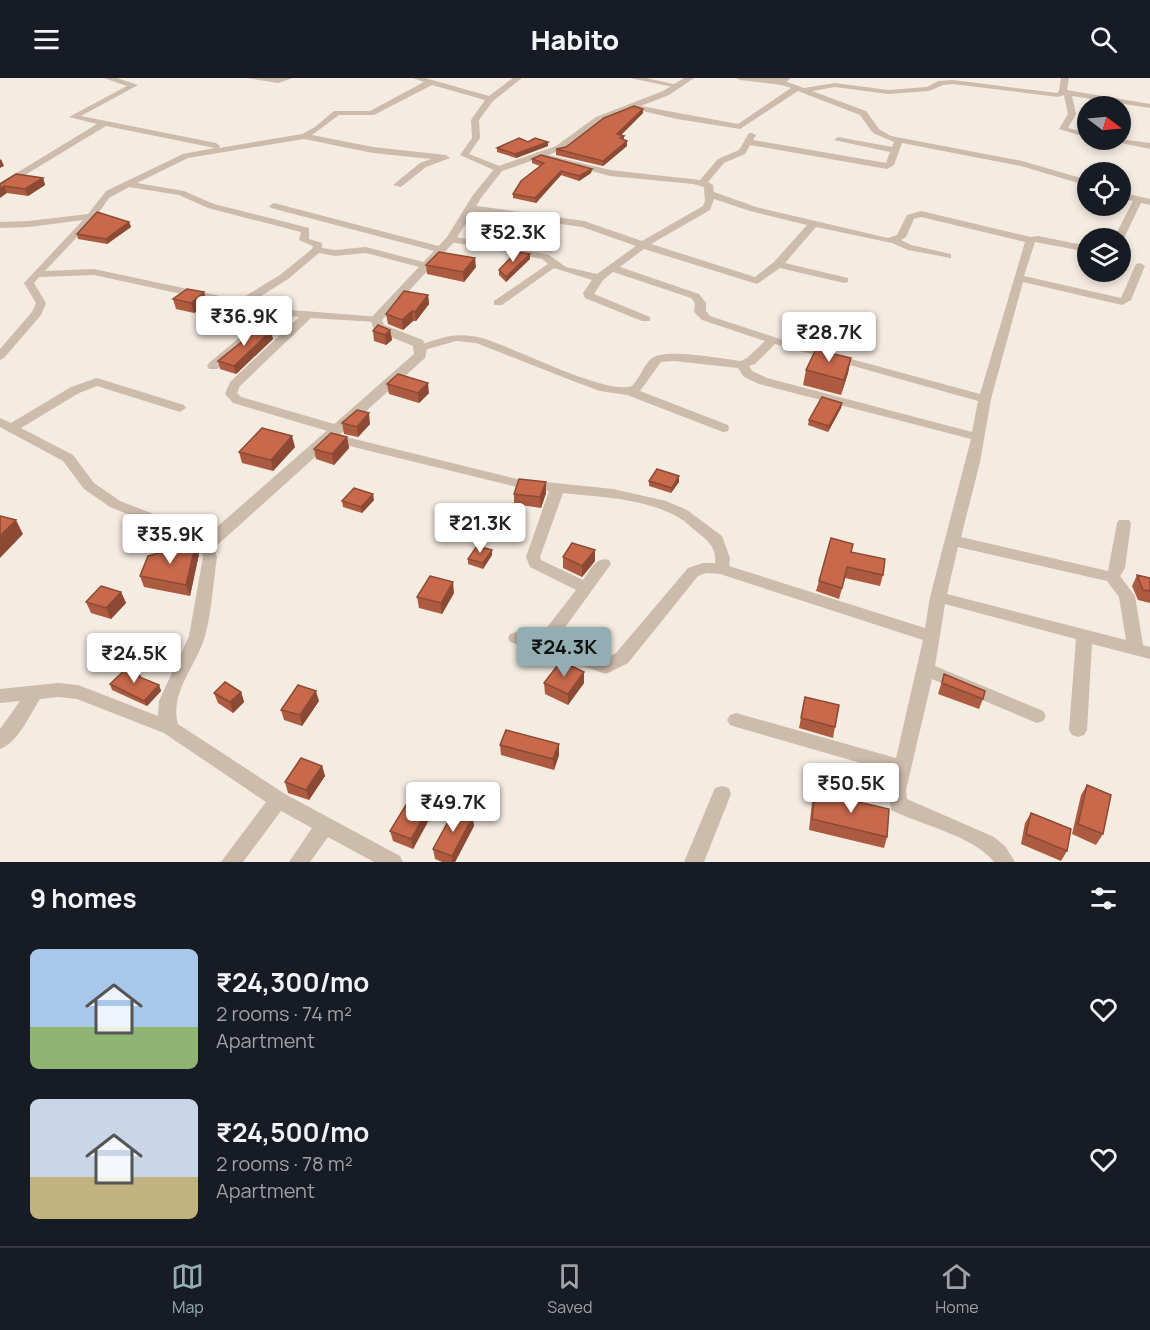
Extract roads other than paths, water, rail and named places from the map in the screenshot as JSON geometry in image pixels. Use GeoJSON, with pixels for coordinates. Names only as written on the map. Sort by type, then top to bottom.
{"type":"FeatureCollection","features":[{"type":"Feature","properties":{"kind":"street"},"geometry":{"type":"LineString","coordinates":[[108,78],[134,85],[73,117],[233,148]]}},
{"type":"Feature","properties":{"kind":"street"},"geometry":{"type":"LineString","coordinates":[[251,78],[273,81],[289,78]]}},
{"type":"Feature","properties":{"kind":"street"},"geometry":{"type":"LineString","coordinates":[[417,78],[490,99]]}},
{"type":"Feature","properties":{"kind":"street"},"geometry":{"type":"LineString","coordinates":[[464,155],[476,138],[475,120],[490,99],[518,78]]}},
{"type":"Feature","properties":{"kind":"street"},"geometry":{"type":"LineString","coordinates":[[634,78],[678,86]]}},
{"type":"Feature","properties":{"kind":"street"},"geometry":{"type":"LineString","coordinates":[[36,274],[94,272],[278,312],[376,319],[442,250],[499,169],[568,143],[599,119],[678,86],[690,78]]}},
{"type":"Feature","properties":{"kind":"street"},"geometry":{"type":"LineString","coordinates":[[740,78],[785,80],[799,89],[831,99],[866,114],[869,123],[880,134],[899,140],[1011,161],[1077,180]]}},
{"type":"Feature","properties":{"kind":"street"},"geometry":{"type":"LineString","coordinates":[[1065,78],[1066,93],[1072,114],[1063,129],[1077,133]]}},
{"type":"Feature","properties":{"kind":"street"},"geometry":{"type":"LineString","coordinates":[[0,356],[37,313],[41,303],[29,283],[92,216],[105,196],[186,156],[304,136],[318,129],[337,113],[371,113],[431,82]]}},
{"type":"Feature","properties":{"kind":"street"},"geometry":{"type":"LineString","coordinates":[[740,127],[799,89],[835,85],[888,92],[929,89],[941,83],[953,82],[1050,94],[1066,93],[1150,106]]}},
{"type":"Feature","properties":{"kind":"street"},"geometry":{"type":"LineString","coordinates":[[633,106],[677,117],[740,127],[753,132],[742,152],[721,161],[703,182]]}},
{"type":"Feature","properties":{"kind":"street"},"geometry":{"type":"LineString","coordinates":[[0,187],[105,123]]}},
{"type":"Feature","properties":{"kind":"street"},"geometry":{"type":"LineString","coordinates":[[304,136],[373,150],[446,158]]}},
{"type":"Feature","properties":{"kind":"street"},"geometry":{"type":"LineString","coordinates":[[838,140],[895,150]]}},
{"type":"Feature","properties":{"kind":"street"},"geometry":{"type":"LineString","coordinates":[[748,141],[882,166],[890,165],[899,140]]}},
{"type":"Feature","properties":{"kind":"street"},"geometry":{"type":"LineString","coordinates":[[1131,143],[1150,146]]}},
{"type":"Feature","properties":{"kind":"street"},"geometry":{"type":"LineString","coordinates":[[539,154],[610,173],[703,182],[708,185],[710,201],[704,210],[643,245],[614,269],[599,278],[588,293],[589,296],[646,319]]}},
{"type":"Feature","properties":{"kind":"street"},"geometry":{"type":"LineString","coordinates":[[398,185],[423,165],[464,155],[499,169]]}},
{"type":"Feature","properties":{"kind":"street"},"geometry":{"type":"LineString","coordinates":[[128,184],[181,193],[211,206],[304,229],[304,240],[318,245],[317,250]]}},
{"type":"Feature","properties":{"kind":"street"},"geometry":{"type":"LineString","coordinates":[[709,194],[813,224],[896,241],[908,247],[947,256]]}},
{"type":"Feature","properties":{"kind":"street"},"geometry":{"type":"LineString","coordinates":[[1131,198],[1150,202]]}},
{"type":"Feature","properties":{"kind":"street"},"geometry":{"type":"LineString","coordinates":[[1124,228],[1138,200]]}},
{"type":"Feature","properties":{"kind":"street"},"geometry":{"type":"LineString","coordinates":[[274,206],[442,250]]}},
{"type":"Feature","properties":{"kind":"street"},"geometry":{"type":"LineString","coordinates":[[470,208],[584,224],[752,281],[760,280],[778,264],[813,224]]}},
{"type":"Feature","properties":{"kind":"street"},"geometry":{"type":"LineString","coordinates":[[896,241],[910,217],[921,214],[1031,240],[1050,240],[1077,246]]}},
{"type":"Feature","properties":{"kind":"street"},"geometry":{"type":"LineString","coordinates":[[0,225],[42,223],[92,216]]}},
{"type":"Feature","properties":{"kind":"street"},"geometry":{"type":"LineString","coordinates":[[451,239],[545,257],[562,269],[599,278]]}},
{"type":"Feature","properties":{"kind":"street"},"geometry":{"type":"LineString","coordinates":[[1005,862],[1002,855],[981,840],[913,813],[898,804],[897,790],[926,669],[938,597],[978,437],[985,399],[1018,278],[1031,240]]}},
{"type":"Feature","properties":{"kind":"street"},"geometry":{"type":"LineString","coordinates":[[239,305],[284,277],[317,250],[344,253],[366,250],[427,266]]}},
{"type":"Feature","properties":{"kind":"street"},"geometry":{"type":"LineString","coordinates":[[498,303],[554,264]]}},
{"type":"Feature","properties":{"kind":"street"},"geometry":{"type":"LineString","coordinates":[[778,264],[844,280]]}},
{"type":"Feature","properties":{"kind":"street"},"geometry":{"type":"LineString","coordinates":[[1018,278],[1122,302],[1126,300],[1140,266]]}},
{"type":"Feature","properties":{"kind":"street"},"geometry":{"type":"LineString","coordinates":[[614,269],[695,296],[701,303],[702,316],[773,340],[985,399]]}},
{"type":"Feature","properties":{"kind":"street"},"geometry":{"type":"LineString","coordinates":[[213,366],[278,312]]}},
{"type":"Feature","properties":{"kind":"street"},"geometry":{"type":"LineString","coordinates":[[307,315],[234,385],[231,394],[237,400],[332,433],[517,483],[558,486],[641,500],[682,513],[717,540],[723,558],[721,568]]}},
{"type":"Feature","properties":{"kind":"street"},"geometry":{"type":"LineString","coordinates":[[207,545],[420,356],[421,348],[418,343],[378,327],[376,319]]}},
{"type":"Feature","properties":{"kind":"street"},"geometry":{"type":"LineString","coordinates":[[421,348],[450,338],[469,339],[527,357],[614,391],[631,392],[723,428]]}},
{"type":"Feature","properties":{"kind":"street"},"geometry":{"type":"LineString","coordinates":[[631,392],[638,387],[657,359],[674,357],[742,365],[751,361],[773,340]]}},
{"type":"Feature","properties":{"kind":"street"},"geometry":{"type":"LineString","coordinates":[[742,365],[748,374],[764,381],[978,437]]}},
{"type":"Feature","properties":{"kind":"street"},"geometry":{"type":"LineString","coordinates":[[6,425],[75,390],[97,382],[180,408]]}},
{"type":"Feature","properties":{"kind":"street"},"geometry":{"type":"LineString","coordinates":[[6,425],[68,458],[89,486],[115,504],[193,535],[207,545],[210,557],[200,622],[168,701],[166,713],[170,728]]}},
{"type":"Feature","properties":{"kind":"street"},"geometry":{"type":"LineString","coordinates":[[558,486],[533,557],[535,563],[586,588]]}},
{"type":"Feature","properties":{"kind":"street"},"geometry":{"type":"LineString","coordinates":[[1112,577],[1117,568],[1124,523]]}},
{"type":"Feature","properties":{"kind":"street"},"geometry":{"type":"LineString","coordinates":[[952,540],[1112,577],[1127,596],[1143,651]]}},
{"type":"Feature","properties":{"kind":"street"},"geometry":{"type":"LineString","coordinates":[[541,647],[604,564]]}},
{"type":"Feature","properties":{"kind":"street"},"geometry":{"type":"LineString","coordinates":[[516,638],[606,668],[622,658],[693,572],[700,568],[721,568],[931,636]]}},
{"type":"Feature","properties":{"kind":"street"},"geometry":{"type":"LineString","coordinates":[[938,597],[1143,651]]}},
{"type":"Feature","properties":{"kind":"street"},"geometry":{"type":"LineString","coordinates":[[1078,729],[1084,636]]}},
{"type":"Feature","properties":{"kind":"street"},"geometry":{"type":"LineString","coordinates":[[926,669],[1037,716]]}},
{"type":"Feature","properties":{"kind":"street"},"geometry":{"type":"LineString","coordinates":[[0,696],[78,692],[170,728],[278,800],[324,827],[393,862]]}},
{"type":"Feature","properties":{"kind":"street"},"geometry":{"type":"LineString","coordinates":[[0,742],[35,693]]}},
{"type":"Feature","properties":{"kind":"street"},"geometry":{"type":"LineString","coordinates":[[736,720],[901,767]]}},
{"type":"Feature","properties":{"kind":"street"},"geometry":{"type":"LineString","coordinates":[[693,862],[722,794]]}},
{"type":"Feature","properties":{"kind":"street"},"geometry":{"type":"LineString","coordinates":[[231,862],[278,800]]}},
{"type":"Feature","properties":{"kind":"street"},"geometry":{"type":"LineString","coordinates":[[299,862],[324,827]]}}]}
